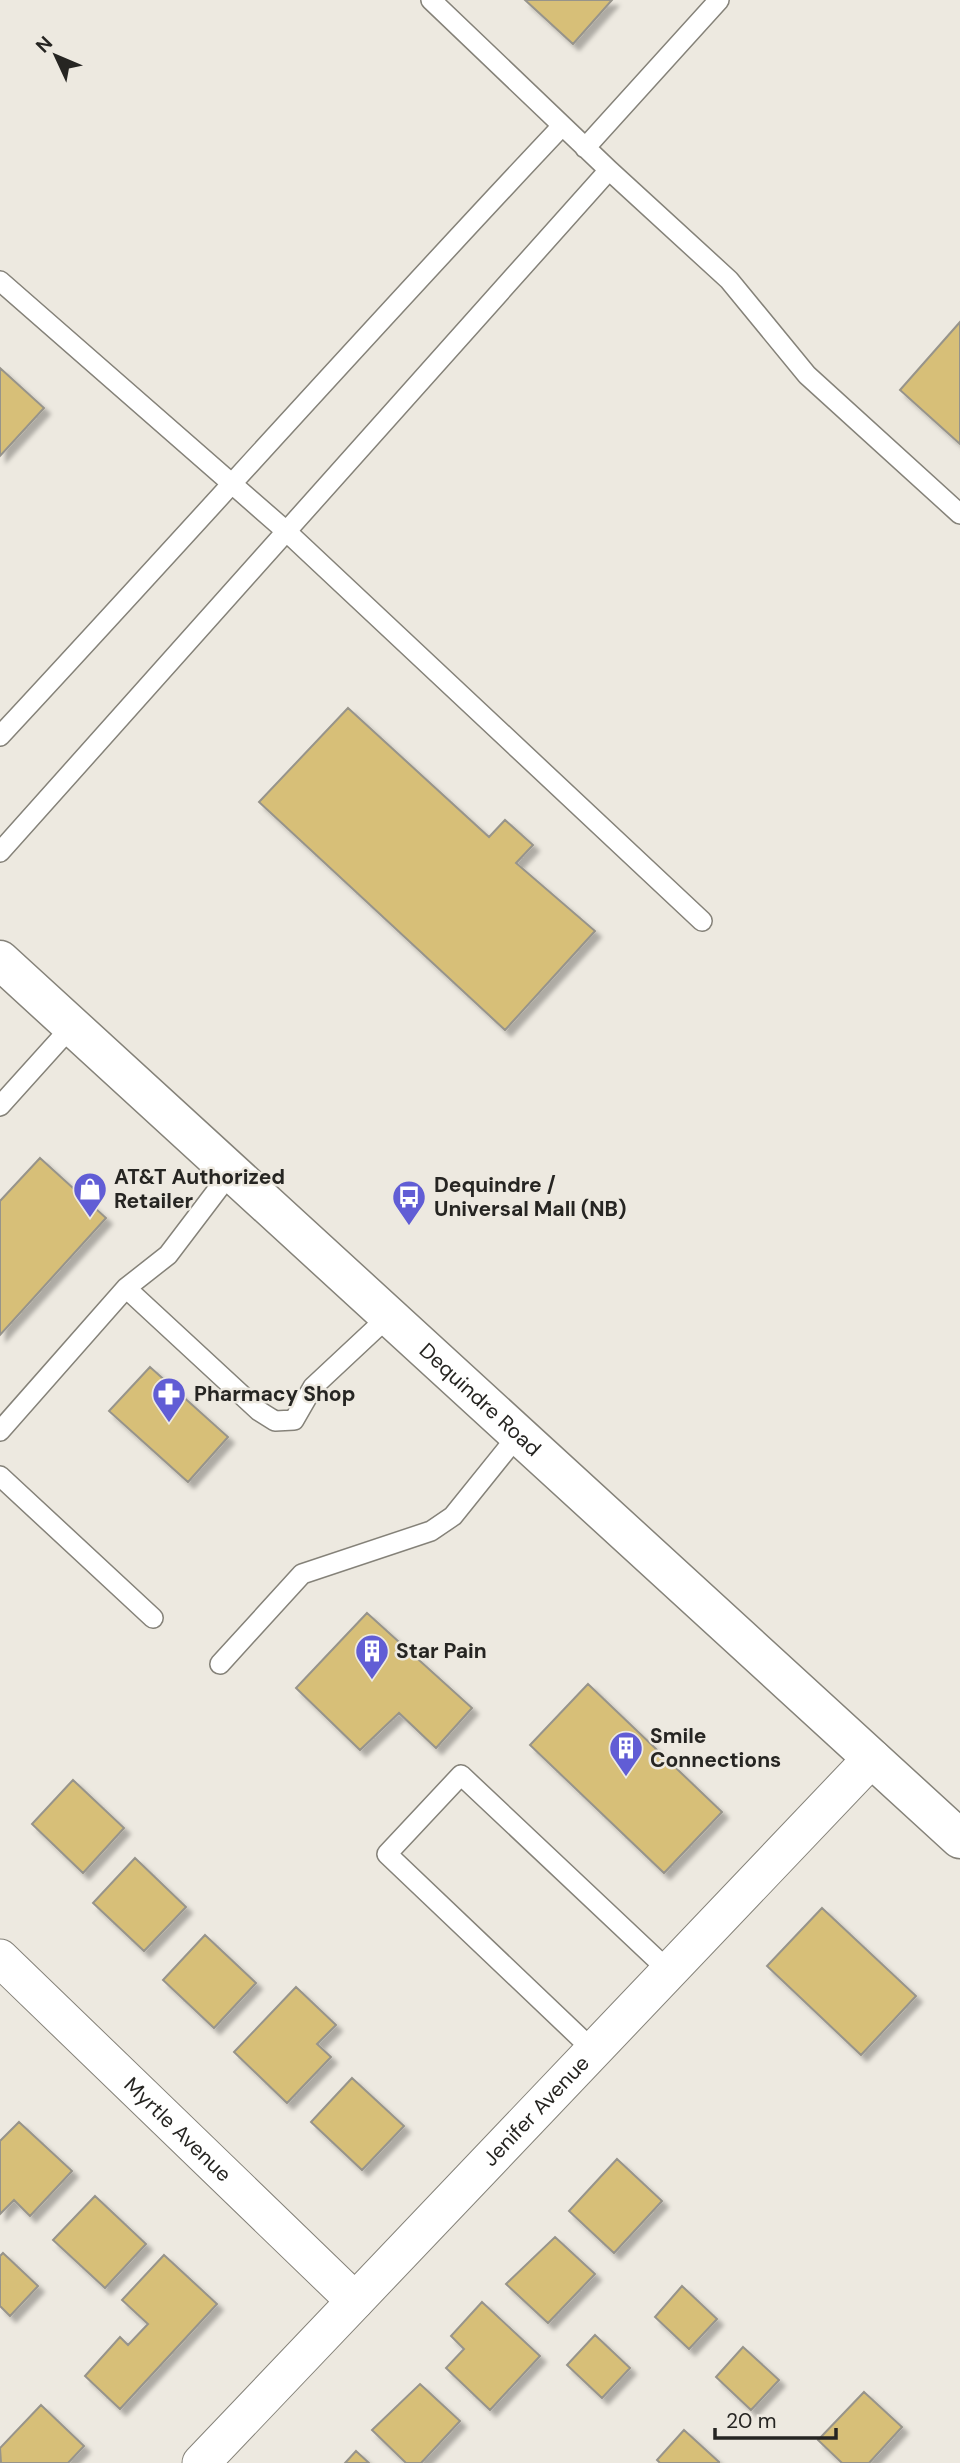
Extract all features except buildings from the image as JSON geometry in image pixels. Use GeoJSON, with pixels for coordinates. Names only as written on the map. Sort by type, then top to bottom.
{"type":"FeatureCollection","features":[{"type":"Feature","properties":{"kind":"main road","name":"Dequindre Road"},"geometry":{"type":"LineString","coordinates":[[0,960],[960,1839]]}},
{"type":"Feature","properties":{"kind":"street","name":"Jenifer Avenue"},"geometry":{"type":"LineString","coordinates":[[201,2463],[872,1758]]}},
{"type":"Feature","properties":{"kind":"street","name":"Myrtle Avenue"},"geometry":{"type":"LineString","coordinates":[[0,1958],[355,2301]]}},
{"type":"Feature","properties":{"kind":"lane"},"geometry":{"type":"LineString","coordinates":[[431,0],[608,170],[730,280],[807,375],[960,514]]}},
{"type":"Feature","properties":{"kind":"lane"},"geometry":{"type":"LineString","coordinates":[[585,148],[719,0]]}},
{"type":"Feature","properties":{"kind":"lane"},"geometry":{"type":"LineString","coordinates":[[0,736],[233,485],[390,309],[562,126]]}},
{"type":"Feature","properties":{"kind":"lane"},"geometry":{"type":"LineString","coordinates":[[0,852],[608,170]]}},
{"type":"Feature","properties":{"kind":"lane"},"geometry":{"type":"LineString","coordinates":[[0,281],[286,531],[702,921]]}},
{"type":"Feature","properties":{"kind":"lane"},"geometry":{"type":"LineString","coordinates":[[0,1106],[72,1026]]}},
{"type":"Feature","properties":{"kind":"lane"},"geometry":{"type":"LineString","coordinates":[[0,1431],[126,1287],[168,1255],[231,1172]]}},
{"type":"Feature","properties":{"kind":"lane"},"geometry":{"type":"LineString","coordinates":[[126,1287],[258,1411],[275,1421],[294,1420],[313,1387],[390,1316]]}},
{"type":"Feature","properties":{"kind":"lane"},"geometry":{"type":"LineString","coordinates":[[220,1664],[302,1574],[431,1531],[453,1516],[519,1434]]}},
{"type":"Feature","properties":{"kind":"lane"},"geometry":{"type":"LineString","coordinates":[[0,1476],[153,1618]]}},
{"type":"Feature","properties":{"kind":"lane"},"geometry":{"type":"LineString","coordinates":[[594,2052],[387,1854],[461,1775],[669,1971]]}},
{"type":"Feature","properties":{"kind":"place","name":"AT&T Authorized Retailer"},"geometry":{"type":"Point","coordinates":[90,1219]}},
{"type":"Feature","properties":{"kind":"place","name":"Dequindre / Universal Mall (NB)"},"geometry":{"type":"Point","coordinates":[409,1227]}},
{"type":"Feature","properties":{"kind":"place","name":"Pharmacy Shop"},"geometry":{"type":"Point","coordinates":[169,1424]}},
{"type":"Feature","properties":{"kind":"place","name":"Star Pain"},"geometry":{"type":"Point","coordinates":[372,1681]}},
{"type":"Feature","properties":{"kind":"place","name":"Smile Connections"},"geometry":{"type":"Point","coordinates":[626,1778]}}]}
